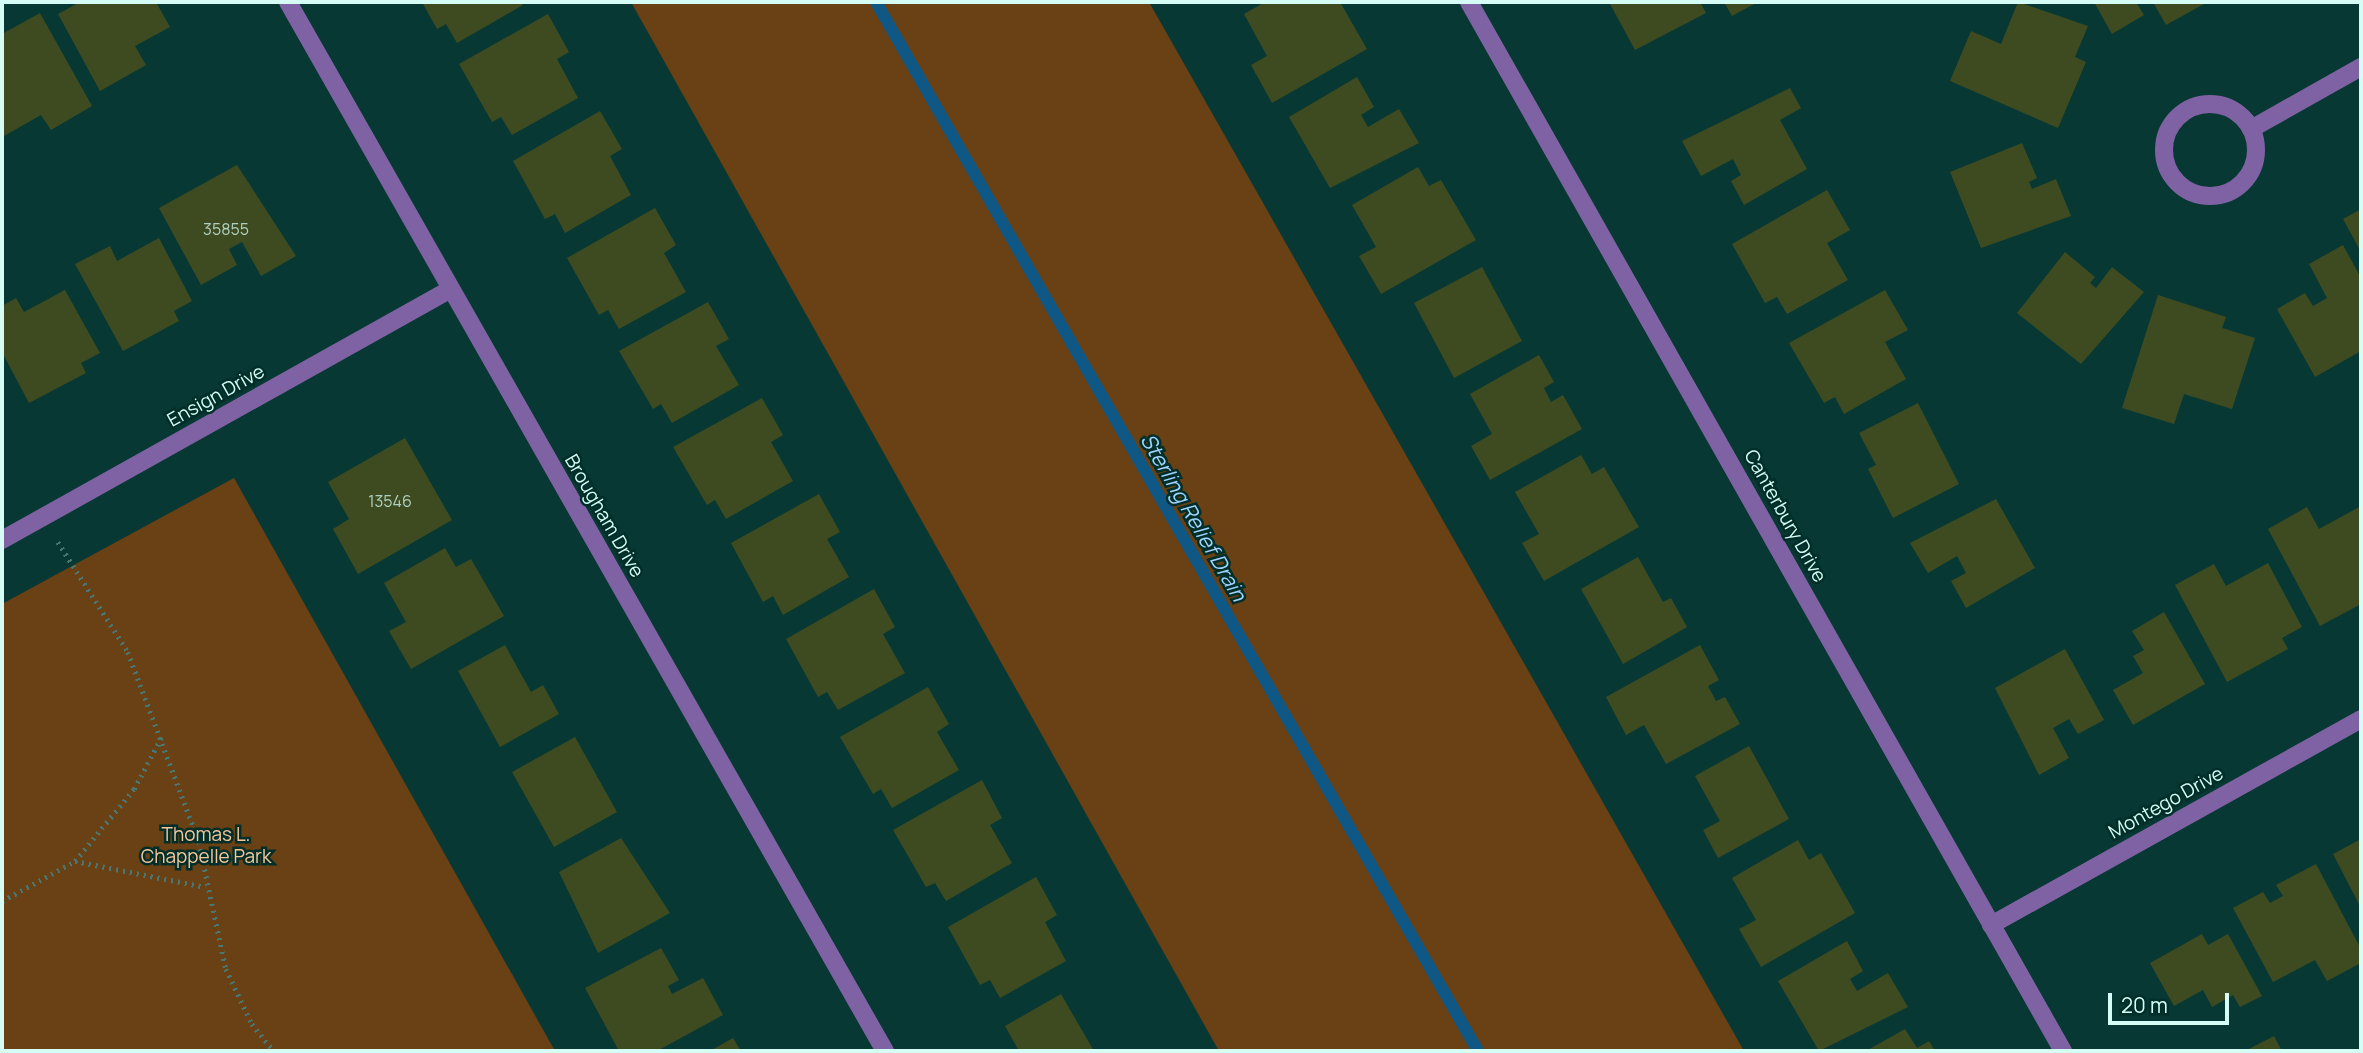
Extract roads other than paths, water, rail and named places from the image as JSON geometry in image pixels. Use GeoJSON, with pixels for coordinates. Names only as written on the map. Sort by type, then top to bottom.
{"type":"FeatureCollection","features":[{"type":"Feature","properties":{"kind":"street","name":"Brougham Drive"},"geometry":{"type":"LineString","coordinates":[[288,2],[885,1051]]}},
{"type":"Feature","properties":{"kind":"street","name":"Canterbury Drive"},"geometry":{"type":"LineString","coordinates":[[1469,2],[2063,1051]]}},
{"type":"Feature","properties":{"kind":"street"},"geometry":{"type":"LineString","coordinates":[[2251,129],[2361,67]]}},
{"type":"Feature","properties":{"kind":"street"},"geometry":{"type":"LineString","coordinates":[[2228,107],[2251,129],[2256,160],[2231,190],[2193,193],[2169,172],[2165,140],[2189,110],[2228,107]]}},
{"type":"Feature","properties":{"kind":"street","name":"Ensign Drive"},"geometry":{"type":"LineString","coordinates":[[2,540],[451,289]]}},
{"type":"Feature","properties":{"kind":"street","name":"Montego Drive"},"geometry":{"type":"LineString","coordinates":[[1991,925],[2361,719]]}},
{"type":"Feature","properties":{"kind":"waterway","name":"Sterling Relief Drain"},"geometry":{"type":"LineString","coordinates":[[876,2],[1478,1051]]}},
{"type":"Feature","properties":{"kind":"park label","name":"Thomas L. Chappelle Park"},"geometry":{"type":"Point","coordinates":[206,846]}}]}
